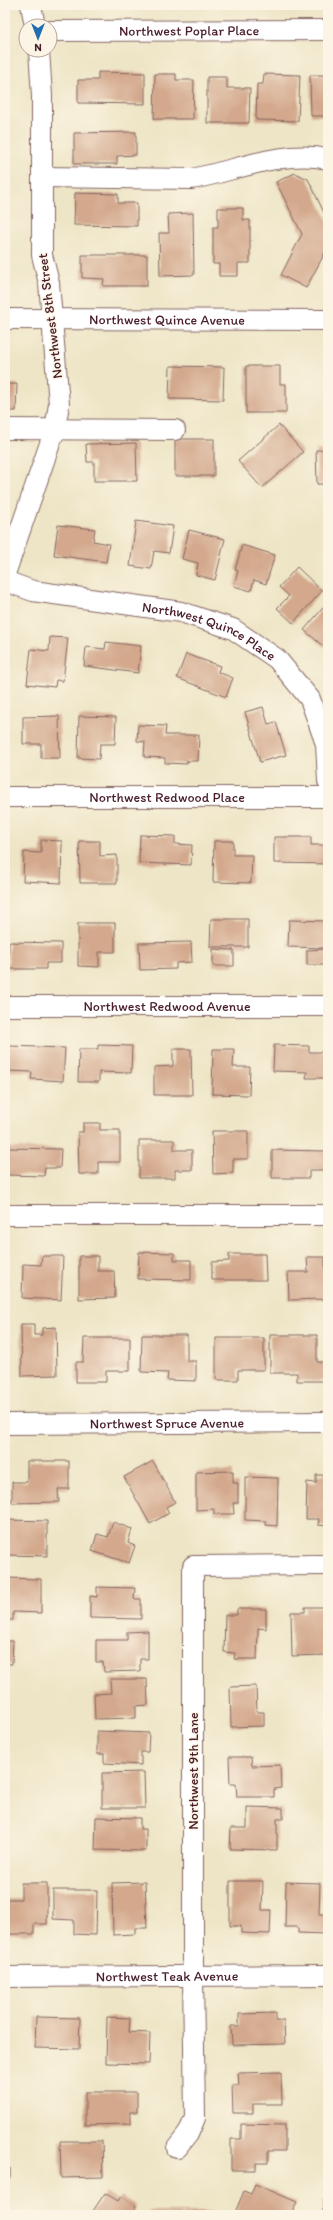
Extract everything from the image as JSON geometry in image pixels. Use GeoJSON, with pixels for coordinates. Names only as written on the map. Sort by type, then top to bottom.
{"type":"FeatureCollection","features":[{"type":"Feature","properties":{"kind":"street"},"geometry":{"type":"LineString","coordinates":[[31,5],[33,18]]}},
{"type":"Feature","properties":{"kind":"street","name":"Northwest Poplar Place"},"geometry":{"type":"LineString","coordinates":[[58,31],[328,30]]}},
{"type":"Feature","properties":{"kind":"street","name":"Northwest 8th Street"},"geometry":{"type":"LineString","coordinates":[[5,574],[55,430],[59,404],[49,283],[42,255],[42,96],[40,58]]}},
{"type":"Feature","properties":{"kind":"street"},"geometry":{"type":"LineString","coordinates":[[42,177],[191,178],[215,174],[268,160],[295,155],[328,159]]}},
{"type":"Feature","properties":{"kind":"street","name":"Northwest Quince Avenue"},"geometry":{"type":"LineString","coordinates":[[5,319],[328,320]]}},
{"type":"Feature","properties":{"kind":"street"},"geometry":{"type":"LineString","coordinates":[[5,429],[175,430]]}},
{"type":"Feature","properties":{"kind":"street","name":"Northwest Quince Place"},"geometry":{"type":"LineString","coordinates":[[5,580],[33,591],[181,612],[233,629],[278,659],[310,699],[326,744],[328,781]]}},
{"type":"Feature","properties":{"kind":"street","name":"Northwest Redwood Place"},"geometry":{"type":"LineString","coordinates":[[5,797],[328,797]]}},
{"type":"Feature","properties":{"kind":"street","name":"Northwest Redwood Avenue"},"geometry":{"type":"LineString","coordinates":[[5,1006],[328,1006]]}},
{"type":"Feature","properties":{"kind":"street"},"geometry":{"type":"LineString","coordinates":[[5,1215],[328,1215]]}},
{"type":"Feature","properties":{"kind":"street","name":"Northwest Spruce Avenue"},"geometry":{"type":"LineString","coordinates":[[5,1424],[328,1422]]}},
{"type":"Feature","properties":{"kind":"street","name":"Northwest 9th Lane"},"geometry":{"type":"LineString","coordinates":[[177,2148],[188,2134],[195,2118],[193,1976],[192,1566],[328,1565]]}},
{"type":"Feature","properties":{"kind":"street","name":"Northwest Teak Avenue"},"geometry":{"type":"LineString","coordinates":[[5,1977],[328,1975]]}},
{"type":"Feature","properties":{"kind":"building"},"geometry":{"type":"Polygon","coordinates":[[[98,72],[145,73],[145,104],[78,103],[78,80],[98,80],[98,72]]]}},
{"type":"Feature","properties":{"kind":"building"},"geometry":{"type":"Polygon","coordinates":[[[155,74],[176,74],[176,80],[194,80],[193,119],[154,119],[155,74]]]}},
{"type":"Feature","properties":{"kind":"building"},"geometry":{"type":"Polygon","coordinates":[[[264,74],[300,75],[298,121],[256,120],[257,84],[263,84],[264,74]]]}},
{"type":"Feature","properties":{"kind":"building"},"geometry":{"type":"Polygon","coordinates":[[[310,75],[328,75],[328,116],[311,116],[310,75]]]}},
{"type":"Feature","properties":{"kind":"building"},"geometry":{"type":"Polygon","coordinates":[[[207,77],[227,77],[227,88],[250,88],[249,123],[207,123],[207,77]]]}},
{"type":"Feature","properties":{"kind":"building"},"geometry":{"type":"Polygon","coordinates":[[[136,132],[136,155],[117,156],[117,164],[74,164],[74,133],[136,132]]]}},
{"type":"Feature","properties":{"kind":"building"},"geometry":{"type":"Polygon","coordinates":[[[295,173],[308,179],[328,221],[328,247],[306,288],[281,275],[302,234],[276,182],[295,173]]]}},
{"type":"Feature","properties":{"kind":"building"},"geometry":{"type":"Polygon","coordinates":[[[75,193],[118,194],[118,203],[137,203],[137,226],[74,225],[75,193]]]}},
{"type":"Feature","properties":{"kind":"building"},"geometry":{"type":"Polygon","coordinates":[[[218,208],[243,208],[243,220],[250,220],[250,263],[238,263],[238,276],[219,276],[219,264],[213,264],[213,227],[218,227],[218,208]]]}},
{"type":"Feature","properties":{"kind":"building"},"geometry":{"type":"Polygon","coordinates":[[[193,213],[194,275],[160,276],[159,233],[169,233],[168,214],[193,213]]]}},
{"type":"Feature","properties":{"kind":"building"},"geometry":{"type":"Polygon","coordinates":[[[82,255],[147,255],[147,286],[103,286],[104,279],[82,278],[82,255]]]}},
{"type":"Feature","properties":{"kind":"building"},"geometry":{"type":"Polygon","coordinates":[[[170,366],[224,367],[223,400],[169,399],[170,366]]]}},
{"type":"Feature","properties":{"kind":"building"},"geometry":{"type":"Polygon","coordinates":[[[246,366],[280,366],[280,384],[286,384],[286,413],[246,413],[246,366]]]}},
{"type":"Feature","properties":{"kind":"building"},"geometry":{"type":"Polygon","coordinates":[[[5,384],[17,384],[16,411],[5,411],[5,384]]]}},
{"type":"Feature","properties":{"kind":"building"},"geometry":{"type":"Polygon","coordinates":[[[279,425],[303,452],[262,488],[238,461],[279,425]]]}},
{"type":"Feature","properties":{"kind":"building"},"geometry":{"type":"Polygon","coordinates":[[[175,439],[214,439],[214,476],[175,476],[175,439]]]}},
{"type":"Feature","properties":{"kind":"building"},"geometry":{"type":"Polygon","coordinates":[[[136,443],[137,481],[94,481],[94,462],[87,462],[86,444],[136,443]]]}},
{"type":"Feature","properties":{"kind":"building"},"geometry":{"type":"Polygon","coordinates":[[[316,450],[328,450],[328,484],[317,484],[316,450]]]}},
{"type":"Feature","properties":{"kind":"building"},"geometry":{"type":"Polygon","coordinates":[[[136,521],[173,526],[169,553],[154,551],[151,569],[130,566],[136,521]]]}},
{"type":"Feature","properties":{"kind":"building"},"geometry":{"type":"Polygon","coordinates":[[[58,525],[95,529],[93,541],[109,544],[106,562],[54,555],[58,525]]]}},
{"type":"Feature","properties":{"kind":"building"},"geometry":{"type":"Polygon","coordinates":[[[189,530],[225,539],[215,580],[196,575],[198,563],[182,559],[189,530]]]}},
{"type":"Feature","properties":{"kind":"building"},"geometry":{"type":"Polygon","coordinates":[[[242,545],[275,555],[266,584],[254,580],[251,591],[234,586],[238,571],[235,570],[242,545]]]}},
{"type":"Feature","properties":{"kind":"building"},"geometry":{"type":"Polygon","coordinates":[[[297,567],[322,591],[293,623],[277,608],[289,596],[279,587],[297,567]]]}},
{"type":"Feature","properties":{"kind":"building"},"geometry":{"type":"Polygon","coordinates":[[[328,602],[328,642],[324,647],[304,630],[328,602]]]}},
{"type":"Feature","properties":{"kind":"building"},"geometry":{"type":"Polygon","coordinates":[[[50,637],[68,638],[63,681],[56,680],[55,687],[27,684],[31,649],[49,651],[50,637]]]}},
{"type":"Feature","properties":{"kind":"building"},"geometry":{"type":"Polygon","coordinates":[[[106,642],[141,646],[138,673],[84,666],[86,647],[105,649],[106,642]]]}},
{"type":"Feature","properties":{"kind":"building"},"geometry":{"type":"Polygon","coordinates":[[[186,654],[220,666],[218,672],[233,678],[226,697],[177,678],[186,654]]]}},
{"type":"Feature","properties":{"kind":"building"},"geometry":{"type":"Polygon","coordinates":[[[263,707],[268,724],[276,722],[286,755],[260,762],[245,712],[263,707]]]}},
{"type":"Feature","properties":{"kind":"building"},"geometry":{"type":"Polygon","coordinates":[[[59,716],[60,758],[41,758],[41,744],[23,744],[23,717],[59,716]]]}},
{"type":"Feature","properties":{"kind":"building"},"geometry":{"type":"Polygon","coordinates":[[[79,716],[116,717],[115,744],[100,744],[99,759],[78,758],[79,716]]]}},
{"type":"Feature","properties":{"kind":"building"},"geometry":{"type":"Polygon","coordinates":[[[138,725],[166,726],[165,735],[199,735],[198,761],[187,761],[187,764],[165,763],[165,758],[144,757],[145,742],[137,741],[138,725]]]}},
{"type":"Feature","properties":{"kind":"building"},"geometry":{"type":"Polygon","coordinates":[[[140,835],[175,836],[175,844],[192,845],[191,865],[139,863],[140,835]]]}},
{"type":"Feature","properties":{"kind":"building"},"geometry":{"type":"Polygon","coordinates":[[[274,837],[311,837],[311,845],[328,845],[328,864],[274,863],[274,837]]]}},
{"type":"Feature","properties":{"kind":"building"},"geometry":{"type":"Polygon","coordinates":[[[41,840],[62,841],[61,883],[23,881],[24,852],[41,853],[41,840]]]}},
{"type":"Feature","properties":{"kind":"building"},"geometry":{"type":"Polygon","coordinates":[[[79,841],[100,841],[100,856],[117,855],[117,883],[80,883],[79,841]]]}},
{"type":"Feature","properties":{"kind":"building"},"geometry":{"type":"Polygon","coordinates":[[[214,841],[233,841],[233,855],[252,855],[251,883],[213,882],[214,841]]]}},
{"type":"Feature","properties":{"kind":"building"},"geometry":{"type":"Polygon","coordinates":[[[211,919],[248,919],[248,947],[210,947],[211,919]]]}},
{"type":"Feature","properties":{"kind":"building"},"geometry":{"type":"Polygon","coordinates":[[[289,920],[328,921],[328,948],[288,947],[289,920]]]}},
{"type":"Feature","properties":{"kind":"building"},"geometry":{"type":"Polygon","coordinates":[[[78,923],[115,923],[115,952],[99,952],[99,967],[78,966],[78,923]]]}},
{"type":"Feature","properties":{"kind":"building"},"geometry":{"type":"Polygon","coordinates":[[[9,942],[61,943],[61,963],[46,963],[46,969],[8,969],[9,942]]]}},
{"type":"Feature","properties":{"kind":"building"},"geometry":{"type":"Polygon","coordinates":[[[191,942],[192,962],[176,963],[176,969],[140,970],[139,943],[191,942]]]}},
{"type":"Feature","properties":{"kind":"building"},"geometry":{"type":"Polygon","coordinates":[[[213,949],[234,950],[234,966],[213,966],[213,949]]]}},
{"type":"Feature","properties":{"kind":"building"},"geometry":{"type":"Polygon","coordinates":[[[328,949],[328,965],[307,965],[307,950],[328,949]]]}},
{"type":"Feature","properties":{"kind":"building"},"geometry":{"type":"Polygon","coordinates":[[[98,1045],[132,1046],[131,1073],[99,1072],[99,1082],[78,1082],[79,1049],[98,1049],[98,1045]]]}},
{"type":"Feature","properties":{"kind":"building"},"geometry":{"type":"Polygon","coordinates":[[[274,1045],[309,1046],[309,1052],[327,1052],[326,1078],[306,1078],[307,1072],[273,1071],[274,1045]]]}},
{"type":"Feature","properties":{"kind":"building"},"geometry":{"type":"Polygon","coordinates":[[[9,1046],[65,1048],[63,1081],[31,1079],[32,1072],[8,1071],[9,1046]]]}},
{"type":"Feature","properties":{"kind":"building"},"geometry":{"type":"Polygon","coordinates":[[[173,1049],[191,1049],[192,1095],[154,1095],[154,1067],[173,1066],[173,1049]]]}},
{"type":"Feature","properties":{"kind":"building"},"geometry":{"type":"Polygon","coordinates":[[[213,1049],[234,1049],[233,1067],[250,1067],[249,1095],[212,1094],[213,1049]]]}},
{"type":"Feature","properties":{"kind":"building"},"geometry":{"type":"Polygon","coordinates":[[[83,1123],[100,1123],[100,1130],[120,1130],[120,1162],[98,1162],[98,1174],[79,1174],[78,1132],[83,1132],[83,1123]]]}},
{"type":"Feature","properties":{"kind":"building"},"geometry":{"type":"Polygon","coordinates":[[[212,1131],[248,1131],[248,1159],[233,1159],[233,1173],[213,1174],[212,1131]]]}},
{"type":"Feature","properties":{"kind":"building"},"geometry":{"type":"Polygon","coordinates":[[[139,1140],[174,1140],[174,1150],[192,1150],[192,1170],[175,1170],[175,1178],[139,1178],[139,1140]]]}},
{"type":"Feature","properties":{"kind":"building"},"geometry":{"type":"Polygon","coordinates":[[[8,1148],[61,1149],[60,1168],[45,1168],[44,1176],[7,1175],[8,1148]]]}},
{"type":"Feature","properties":{"kind":"building"},"geometry":{"type":"Polygon","coordinates":[[[272,1150],[326,1151],[326,1170],[309,1170],[309,1178],[272,1178],[272,1150]]]}},
{"type":"Feature","properties":{"kind":"building"},"geometry":{"type":"Polygon","coordinates":[[[139,1252],[174,1253],[174,1260],[191,1260],[191,1280],[138,1279],[139,1252]]]}},
{"type":"Feature","properties":{"kind":"building"},"geometry":{"type":"Polygon","coordinates":[[[229,1254],[265,1254],[266,1280],[212,1280],[212,1262],[229,1261],[229,1254]]]}},
{"type":"Feature","properties":{"kind":"building"},"geometry":{"type":"Polygon","coordinates":[[[42,1256],[63,1256],[61,1300],[22,1298],[23,1264],[41,1265],[42,1256]]]}},
{"type":"Feature","properties":{"kind":"building"},"geometry":{"type":"Polygon","coordinates":[[[79,1256],[98,1256],[98,1271],[114,1271],[115,1298],[79,1299],[79,1256]]]}},
{"type":"Feature","properties":{"kind":"building"},"geometry":{"type":"Polygon","coordinates":[[[307,1257],[325,1257],[326,1299],[289,1300],[288,1272],[308,1272],[307,1257]]]}},
{"type":"Feature","properties":{"kind":"building"},"geometry":{"type":"Polygon","coordinates":[[[21,1324],[34,1324],[34,1335],[42,1335],[42,1328],[56,1327],[57,1375],[22,1376],[21,1324]]]}},
{"type":"Feature","properties":{"kind":"building"},"geometry":{"type":"Polygon","coordinates":[[[142,1335],[187,1335],[187,1361],[196,1361],[196,1381],[167,1380],[168,1373],[141,1372],[142,1335]]]}},
{"type":"Feature","properties":{"kind":"building"},"geometry":{"type":"Polygon","coordinates":[[[270,1335],[317,1335],[317,1362],[325,1362],[325,1381],[297,1381],[297,1373],[270,1373],[270,1335]]]}},
{"type":"Feature","properties":{"kind":"building"},"geometry":{"type":"Polygon","coordinates":[[[84,1338],[130,1338],[130,1371],[106,1371],[106,1382],[76,1382],[76,1362],[83,1362],[84,1338]]]}},
{"type":"Feature","properties":{"kind":"building"},"geometry":{"type":"Polygon","coordinates":[[[216,1338],[264,1338],[264,1370],[238,1370],[238,1380],[216,1380],[216,1338]]]}},
{"type":"Feature","properties":{"kind":"building"},"geometry":{"type":"Polygon","coordinates":[[[27,1461],[69,1461],[69,1489],[58,1489],[59,1502],[12,1503],[12,1482],[27,1482],[27,1461]]]}},
{"type":"Feature","properties":{"kind":"building"},"geometry":{"type":"Polygon","coordinates":[[[153,1461],[175,1502],[166,1507],[169,1513],[150,1524],[124,1477],[153,1461]]]}},
{"type":"Feature","properties":{"kind":"building"},"geometry":{"type":"Polygon","coordinates":[[[233,1471],[233,1483],[238,1483],[238,1503],[233,1503],[234,1514],[214,1514],[214,1509],[196,1510],[196,1472],[233,1471]]]}},
{"type":"Feature","properties":{"kind":"building"},"geometry":{"type":"Polygon","coordinates":[[[316,1475],[328,1475],[328,1526],[318,1525],[319,1519],[306,1519],[307,1482],[316,1483],[316,1475]]]}},
{"type":"Feature","properties":{"kind":"building"},"geometry":{"type":"Polygon","coordinates":[[[245,1477],[278,1478],[277,1526],[266,1525],[266,1521],[245,1520],[245,1477]]]}},
{"type":"Feature","properties":{"kind":"building"},"geometry":{"type":"Polygon","coordinates":[[[7,1520],[47,1521],[47,1556],[7,1555],[7,1520]]]}},
{"type":"Feature","properties":{"kind":"building"},"geometry":{"type":"Polygon","coordinates":[[[113,1522],[132,1529],[128,1543],[135,1546],[129,1563],[92,1551],[97,1534],[108,1537],[113,1522]]]}},
{"type":"Feature","properties":{"kind":"building"},"geometry":{"type":"Polygon","coordinates":[[[5,1578],[41,1579],[41,1613],[13,1612],[13,1620],[5,1620],[5,1578]]]}},
{"type":"Feature","properties":{"kind":"building"},"geometry":{"type":"Polygon","coordinates":[[[97,1587],[135,1588],[134,1599],[141,1599],[141,1619],[90,1618],[90,1596],[97,1597],[97,1587]]]}},
{"type":"Feature","properties":{"kind":"building"},"geometry":{"type":"Polygon","coordinates":[[[305,1607],[325,1607],[326,1655],[292,1656],[291,1612],[305,1612],[305,1607]]]}},
{"type":"Feature","properties":{"kind":"building"},"geometry":{"type":"Polygon","coordinates":[[[237,1609],[266,1609],[266,1629],[258,1628],[257,1659],[234,1659],[235,1653],[224,1652],[225,1615],[237,1615],[237,1609]]]}},
{"type":"Feature","properties":{"kind":"building"},"geometry":{"type":"Polygon","coordinates":[[[148,1631],[148,1659],[140,1659],[140,1671],[104,1672],[103,1662],[96,1662],[96,1640],[127,1640],[127,1632],[148,1631]]]}},
{"type":"Feature","properties":{"kind":"building"},"geometry":{"type":"Polygon","coordinates":[[[5,1641],[13,1641],[12,1664],[5,1664],[5,1641]]]}},
{"type":"Feature","properties":{"kind":"building"},"geometry":{"type":"Polygon","coordinates":[[[110,1679],[147,1679],[148,1705],[136,1706],[136,1718],[95,1719],[94,1694],[111,1693],[110,1679]]]}},
{"type":"Feature","properties":{"kind":"building"},"geometry":{"type":"Polygon","coordinates":[[[256,1686],[257,1712],[264,1712],[264,1726],[231,1727],[230,1687],[256,1686]]]}},
{"type":"Feature","properties":{"kind":"building"},"geometry":{"type":"Polygon","coordinates":[[[97,1731],[149,1733],[148,1752],[141,1752],[141,1765],[104,1763],[104,1754],[97,1754],[97,1731]]]}},
{"type":"Feature","properties":{"kind":"building"},"geometry":{"type":"Polygon","coordinates":[[[328,1750],[328,1768],[326,1768],[326,1751],[328,1750]]]}},
{"type":"Feature","properties":{"kind":"building"},"geometry":{"type":"Polygon","coordinates":[[[229,1757],[251,1757],[252,1766],[280,1765],[281,1788],[274,1789],[274,1797],[237,1797],[236,1784],[230,1784],[229,1757]]]}},
{"type":"Feature","properties":{"kind":"building"},"geometry":{"type":"Polygon","coordinates":[[[144,1772],[145,1808],[102,1808],[102,1773],[144,1772]]]}},
{"type":"Feature","properties":{"kind":"building"},"geometry":{"type":"Polygon","coordinates":[[[247,1807],[283,1808],[283,1819],[277,1819],[277,1850],[230,1849],[231,1828],[247,1828],[247,1807]]]}},
{"type":"Feature","properties":{"kind":"building"},"geometry":{"type":"Polygon","coordinates":[[[96,1817],[140,1818],[140,1829],[146,1829],[146,1851],[95,1850],[96,1817]]]}},
{"type":"Feature","properties":{"kind":"building"},"geometry":{"type":"Polygon","coordinates":[[[230,1881],[263,1881],[262,1910],[271,1910],[270,1934],[241,1933],[241,1926],[230,1926],[230,1881]]]}},
{"type":"Feature","properties":{"kind":"building"},"geometry":{"type":"Polygon","coordinates":[[[145,1882],[147,1928],[135,1928],[135,1934],[113,1935],[112,1883],[145,1882]]]}},
{"type":"Feature","properties":{"kind":"building"},"geometry":{"type":"Polygon","coordinates":[[[286,1882],[320,1883],[319,1914],[328,1914],[327,1934],[298,1933],[298,1927],[285,1927],[286,1882]]]}},
{"type":"Feature","properties":{"kind":"building"},"geometry":{"type":"Polygon","coordinates":[[[21,1883],[47,1883],[47,1924],[34,1924],[34,1934],[5,1934],[5,1912],[7,1912],[7,1899],[21,1899],[21,1883]]]}},
{"type":"Feature","properties":{"kind":"building"},"geometry":{"type":"Polygon","coordinates":[[[53,1890],[97,1890],[96,1935],[74,1934],[74,1920],[53,1919],[53,1890]]]}},
{"type":"Feature","properties":{"kind":"building"},"geometry":{"type":"Polygon","coordinates":[[[276,2013],[276,2021],[284,2021],[285,2044],[232,2045],[231,2026],[239,2026],[239,2014],[276,2013]]]}},
{"type":"Feature","properties":{"kind":"building"},"geometry":{"type":"Polygon","coordinates":[[[36,2017],[80,2018],[79,2049],[35,2048],[36,2017]]]}},
{"type":"Feature","properties":{"kind":"building"},"geometry":{"type":"Polygon","coordinates":[[[107,2017],[130,2018],[129,2032],[150,2033],[149,2064],[106,2063],[107,2017]]]}},
{"type":"Feature","properties":{"kind":"building"},"geometry":{"type":"Polygon","coordinates":[[[281,2072],[282,2104],[253,2104],[253,2113],[233,2113],[232,2085],[239,2085],[238,2073],[281,2072]]]}},
{"type":"Feature","properties":{"kind":"building"},"geometry":{"type":"Polygon","coordinates":[[[326,2075],[328,2075],[328,2097],[327,2097],[326,2075]]]}},
{"type":"Feature","properties":{"kind":"building"},"geometry":{"type":"Polygon","coordinates":[[[85,2092],[137,2092],[137,2112],[130,2112],[130,2124],[85,2125],[85,2092]]]}},
{"type":"Feature","properties":{"kind":"building"},"geometry":{"type":"Polygon","coordinates":[[[241,2124],[285,2125],[285,2151],[268,2151],[268,2163],[256,2163],[256,2170],[231,2170],[231,2139],[241,2139],[241,2124]]]}},
{"type":"Feature","properties":{"kind":"building"},"geometry":{"type":"Polygon","coordinates":[[[60,2141],[102,2141],[103,2177],[61,2178],[60,2141]]]}},
{"type":"Feature","properties":{"kind":"building"},"geometry":{"type":"Polygon","coordinates":[[[5,2168],[10,2168],[10,2178],[5,2178],[5,2168]]]}},
{"type":"Feature","properties":{"kind":"building"},"geometry":{"type":"Polygon","coordinates":[[[255,2184],[297,2202],[291,2215],[234,2215],[244,2191],[251,2194],[255,2184]]]}},
{"type":"Feature","properties":{"kind":"building"},"geometry":{"type":"Polygon","coordinates":[[[105,2193],[118,2201],[121,2196],[136,2206],[131,2215],[99,2215],[93,2211],[105,2193]]]}},
{"type":"Feature","properties":{"kind":"building"},"geometry":{"type":"Polygon","coordinates":[[[323,2200],[328,2200],[328,2215],[323,2215],[323,2200]]]}},
{"type":"Feature","properties":{"kind":"building"},"geometry":{"type":"Polygon","coordinates":[[[147,2212],[211,2212],[211,2215],[147,2215],[147,2212]]]}}]}
